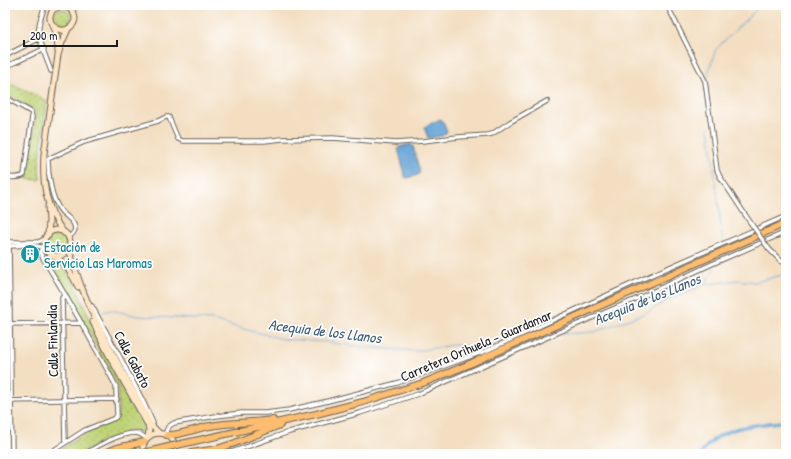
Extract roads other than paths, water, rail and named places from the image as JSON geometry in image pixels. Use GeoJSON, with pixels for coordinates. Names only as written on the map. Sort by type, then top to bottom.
{"type":"FeatureCollection","features":[{"type":"Feature","properties":{"kind":"main road"},"geometry":{"type":"LineString","coordinates":[[58,55],[68,29],[74,23],[75,18],[73,11],[67,6],[54,8],[50,19],[57,37],[58,55],[44,154],[43,178],[49,221],[44,248],[50,254],[55,256],[66,268],[76,283],[108,353],[148,425],[149,430],[143,446],[143,454]]}},
{"type":"Feature","properties":{"kind":"main road"},"geometry":{"type":"LineString","coordinates":[[53,26],[60,30],[68,29]]}},
{"type":"Feature","properties":{"kind":"main road"},"geometry":{"type":"LineString","coordinates":[[47,199],[60,228],[70,243],[65,253],[55,256]]}},
{"type":"Feature","properties":{"kind":"main road","name":"Carretera Orihuela - Guardamar"},"geometry":{"type":"LineString","coordinates":[[139,454],[316,414],[363,402],[423,383],[465,366],[786,223]]}},
{"type":"Feature","properties":{"kind":"main road"},"geometry":{"type":"LineString","coordinates":[[46,237],[56,231],[64,233]]}},
{"type":"Feature","properties":{"kind":"main road"},"geometry":{"type":"LineString","coordinates":[[68,248],[87,302],[96,320],[152,426],[171,438],[175,444],[175,454]]}},
{"type":"Feature","properties":{"kind":"main road"},"geometry":{"type":"LineString","coordinates":[[103,454],[146,439],[155,434],[162,433],[176,435],[212,425],[261,422],[316,414]]}},
{"type":"Feature","properties":{"kind":"main road"},"geometry":{"type":"LineString","coordinates":[[185,454],[226,446],[316,414]]}},
{"type":"Feature","properties":{"kind":"street"},"geometry":{"type":"LineString","coordinates":[[45,5],[39,26],[40,38],[51,71]]}},
{"type":"Feature","properties":{"kind":"street"},"geometry":{"type":"LineString","coordinates":[[667,5],[705,81],[716,170],[769,249],[786,264]]}},
{"type":"Feature","properties":{"kind":"street"},"geometry":{"type":"LineString","coordinates":[[44,10],[46,12],[54,8]]}},
{"type":"Feature","properties":{"kind":"street"},"geometry":{"type":"LineString","coordinates":[[42,15],[47,14],[50,19]]}},
{"type":"Feature","properties":{"kind":"street"},"geometry":{"type":"LineString","coordinates":[[5,56],[40,38]]}},
{"type":"Feature","properties":{"kind":"street"},"geometry":{"type":"LineString","coordinates":[[5,67],[44,49]]}},
{"type":"Feature","properties":{"kind":"street"},"geometry":{"type":"LineString","coordinates":[[5,97],[32,114],[25,173],[22,177],[18,178],[5,177]]}},
{"type":"Feature","properties":{"kind":"street"},"geometry":{"type":"LineString","coordinates":[[68,238],[74,231],[74,224],[61,212],[56,204],[51,188],[48,159],[84,142],[158,121],[166,117],[169,117],[178,139],[183,141],[264,142],[282,139],[333,138],[396,144],[489,135],[547,101]]}},
{"type":"Feature","properties":{"kind":"street"},"geometry":{"type":"LineString","coordinates":[[162,433],[168,426],[174,423],[242,413],[266,413],[289,410],[397,384],[488,350],[786,216]]}},
{"type":"Feature","properties":{"kind":"street"},"geometry":{"type":"LineString","coordinates":[[226,454],[289,432],[360,413],[418,394],[786,232]]}},
{"type":"Feature","properties":{"kind":"street"},"geometry":{"type":"LineString","coordinates":[[7,244],[38,242],[46,237]]}},
{"type":"Feature","properties":{"kind":"street"},"geometry":{"type":"LineString","coordinates":[[7,244],[44,248]]}},
{"type":"Feature","properties":{"kind":"street"},"geometry":{"type":"LineString","coordinates":[[7,244],[11,324],[12,454]]}},
{"type":"Feature","properties":{"kind":"street","name":"Calle Finlandia"},"geometry":{"type":"LineString","coordinates":[[44,248],[40,253],[66,294],[62,298],[65,443]]}},
{"type":"Feature","properties":{"kind":"street"},"geometry":{"type":"LineString","coordinates":[[48,454],[85,430],[112,420],[117,415],[116,386],[66,294]]}},
{"type":"Feature","properties":{"kind":"street"},"geometry":{"type":"LineString","coordinates":[[5,324],[82,324]]}},
{"type":"Feature","properties":{"kind":"street"},"geometry":{"type":"LineString","coordinates":[[5,402],[117,399]]}},
{"type":"Feature","properties":{"kind":"street"},"geometry":{"type":"LineString","coordinates":[[85,454],[98,445],[122,436],[135,433],[140,434],[146,439]]}},
{"type":"Feature","properties":{"kind":"water"},"geometry":{"type":"Polygon","coordinates":[[[440,119],[442,120],[447,131],[446,133],[442,136],[428,138],[424,127],[440,119]]]}},
{"type":"Feature","properties":{"kind":"water"},"geometry":{"type":"Polygon","coordinates":[[[411,144],[413,146],[420,172],[418,175],[407,178],[405,177],[398,148],[411,144]]]}},
{"type":"Feature","properties":{"kind":"waterway"},"geometry":{"type":"LineString","coordinates":[[708,91],[708,73],[716,49],[761,5]]}},
{"type":"Feature","properties":{"kind":"waterway"},"geometry":{"type":"LineString","coordinates":[[709,127],[723,242]]}},
{"type":"Feature","properties":{"kind":"waterway"},"geometry":{"type":"LineString","coordinates":[[704,285],[716,265]]}},
{"type":"Feature","properties":{"kind":"waterway","name":"Acequia de los Llanos"},"geometry":{"type":"LineString","coordinates":[[562,334],[594,332],[646,313],[675,296],[704,285],[738,280],[755,282],[786,274]]}},
{"type":"Feature","properties":{"kind":"waterway","name":"Acequia de los Llanos"},"geometry":{"type":"LineString","coordinates":[[103,312],[111,310],[138,316],[213,320],[283,339],[416,351],[453,345],[489,346],[542,323]]}},
{"type":"Feature","properties":{"kind":"waterway"},"geometry":{"type":"LineString","coordinates":[[701,454],[709,444],[728,432],[739,428],[786,421]]}},
{"type":"Feature","properties":{"kind":"place","name":"Estación de Servicio Las Maromas"},"geometry":{"type":"Point","coordinates":[30,254]}}]}
